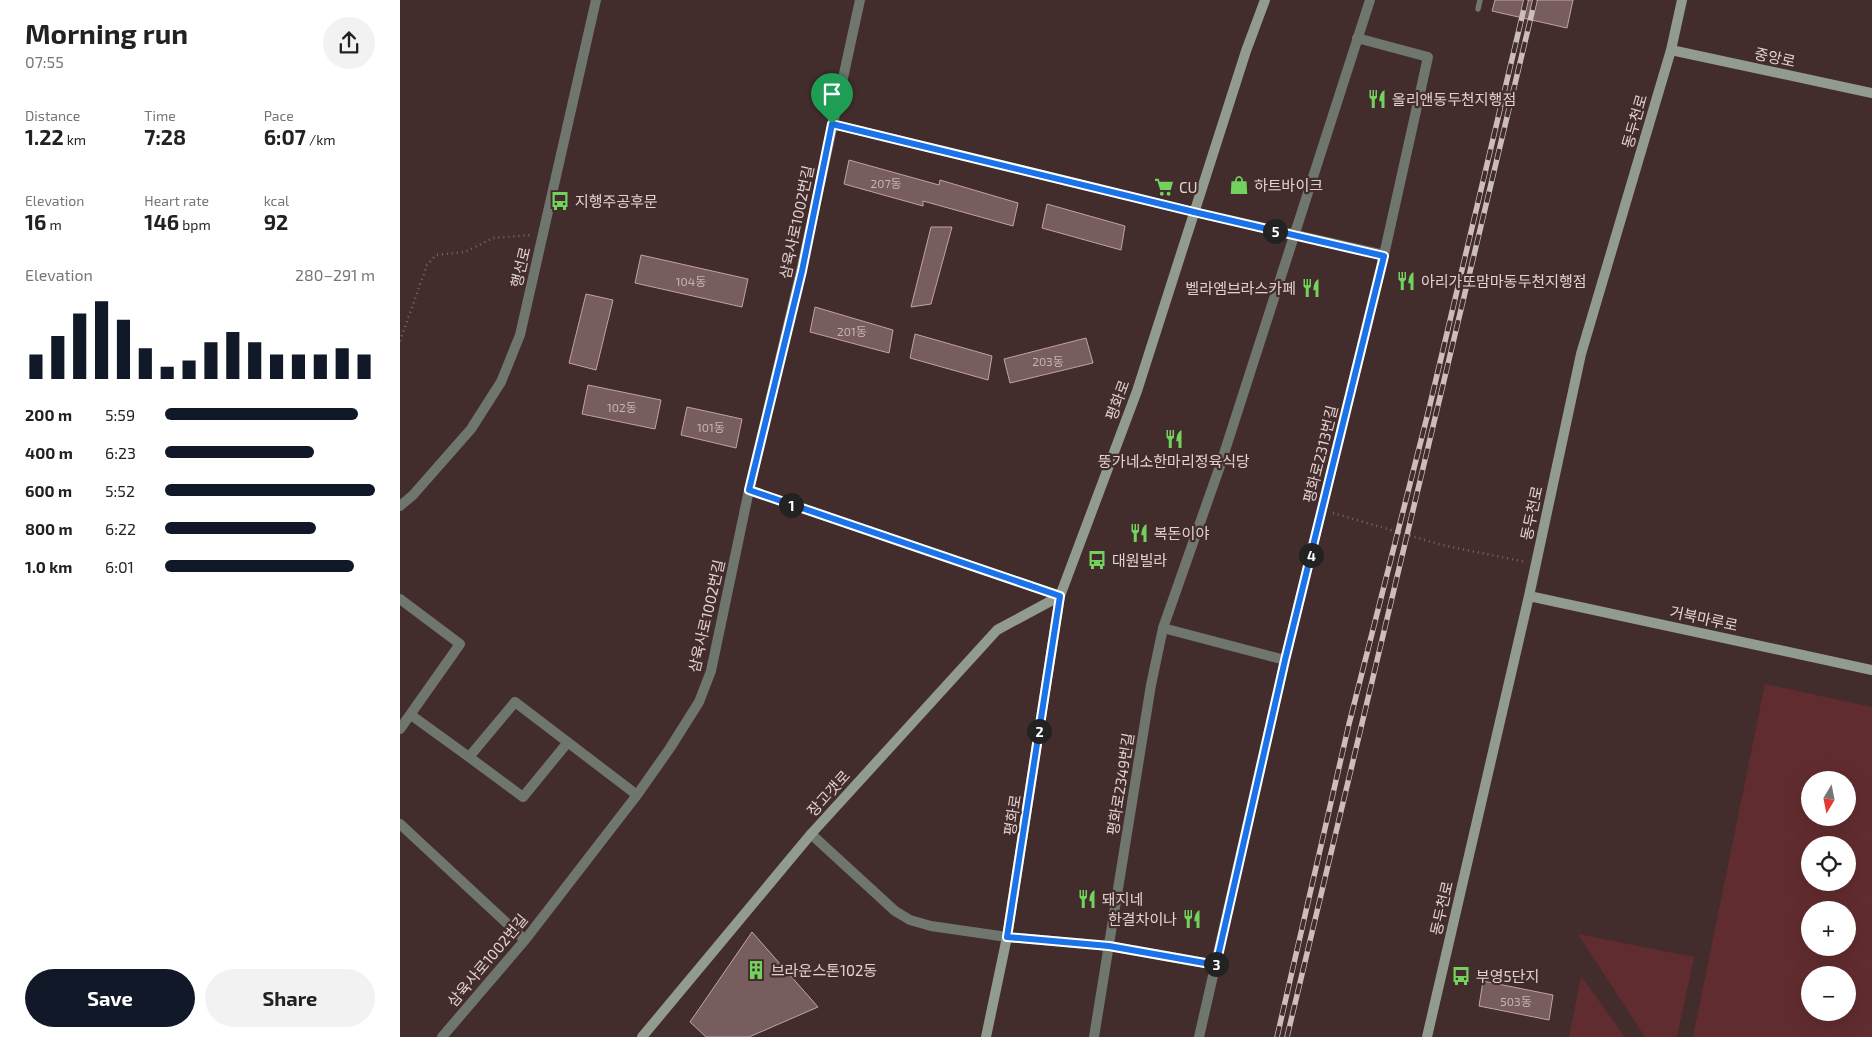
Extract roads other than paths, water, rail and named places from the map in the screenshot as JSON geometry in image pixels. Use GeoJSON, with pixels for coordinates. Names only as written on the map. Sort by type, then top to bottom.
{"type":"FeatureCollection","features":[{"type":"Feature","properties":{"kind":"street","name":"행선로"},"geometry":{"type":"LineString","coordinates":[[400,506],[471,429],[501,382],[520,335],[596,0]]}},
{"type":"Feature","properties":{"kind":"street","name":"삼육사로1002번길"},"geometry":{"type":"LineString","coordinates":[[442,1037],[525,940],[636,795],[670,748],[699,702],[711,671],[749,490],[802,271],[860,0]]}},
{"type":"Feature","properties":{"kind":"street","name":"평화로"},"geometry":{"type":"LineString","coordinates":[[986,1037],[1007,937],[1060,596],[1137,392],[1246,51],[1265,0]]}},
{"type":"Feature","properties":{"kind":"street"},"geometry":{"type":"LineString","coordinates":[[1199,1037],[1285,660],[1163,628],[1220,466],[1296,236],[1370,0]]}},
{"type":"Feature","properties":{"kind":"street","name":"동두천로"},"geometry":{"type":"LineString","coordinates":[[1427,1037],[1529,596],[1581,354],[1671,50],[1682,0]]}},
{"type":"Feature","properties":{"kind":"street","name":"평화로2313번길"},"geometry":{"type":"LineString","coordinates":[[1285,660],[1384,256],[1428,57],[1357,38]]}},
{"type":"Feature","properties":{"kind":"street","name":"중앙로"},"geometry":{"type":"LineString","coordinates":[[1671,50],[1872,93]]}},
{"type":"Feature","properties":{"kind":"street"},"geometry":{"type":"LineString","coordinates":[[832,124],[1384,256]]}},
{"type":"Feature","properties":{"kind":"street"},"geometry":{"type":"LineString","coordinates":[[749,490],[1060,596]]}},
{"type":"Feature","properties":{"kind":"street","name":"장고갯로"},"geometry":{"type":"LineString","coordinates":[[642,1037],[811,834],[997,630],[1060,596]]}},
{"type":"Feature","properties":{"kind":"street","name":"거북마루로"},"geometry":{"type":"LineString","coordinates":[[1529,596],[1872,670]]}},
{"type":"Feature","properties":{"kind":"street"},"geometry":{"type":"LineString","coordinates":[[400,599],[460,644],[400,729]]}},
{"type":"Feature","properties":{"kind":"street","name":"평화로2349번길"},"geometry":{"type":"LineString","coordinates":[[1094,1037],[1151,685],[1163,628]]}},
{"type":"Feature","properties":{"kind":"street"},"geometry":{"type":"LineString","coordinates":[[469,757],[515,702],[636,795]]}},
{"type":"Feature","properties":{"kind":"street"},"geometry":{"type":"LineString","coordinates":[[411,715],[524,797],[568,742]]}},
{"type":"Feature","properties":{"kind":"street"},"geometry":{"type":"LineString","coordinates":[[400,824],[525,940]]}},
{"type":"Feature","properties":{"kind":"street"},"geometry":{"type":"LineString","coordinates":[[811,834],[895,911],[910,920],[932,926],[1007,937],[1109,946],[1216,965]]}},
{"type":"Feature","properties":{"kind":"lane"},"geometry":{"type":"LineString","coordinates":[[1478,9],[1480,0]]}},
{"type":"Feature","properties":{"kind":"railway"},"geometry":{"type":"LineString","coordinates":[[1277,1037],[1349,724],[1428,413],[1526,0]]}},
{"type":"Feature","properties":{"kind":"railway"},"geometry":{"type":"LineString","coordinates":[[1287,1037],[1535,0]]}},
{"type":"Feature","properties":{"kind":"place","name":"올리앤동두천지행점"},"geometry":{"type":"Point","coordinates":[1377,99]}},
{"type":"Feature","properties":{"kind":"place","name":"하트바이크"},"geometry":{"type":"Point","coordinates":[1239,185]}},
{"type":"Feature","properties":{"kind":"place","name":"CU"},"geometry":{"type":"Point","coordinates":[1164,187]}},
{"type":"Feature","properties":{"kind":"place","name":"지행주공후문"},"geometry":{"type":"Point","coordinates":[560,201]}},
{"type":"Feature","properties":{"kind":"place","name":"아리가또맘마동두천지행점"},"geometry":{"type":"Point","coordinates":[1406,281]}},
{"type":"Feature","properties":{"kind":"place","name":"벨라엠브라스카페"},"geometry":{"type":"Point","coordinates":[1311,288]}},
{"type":"Feature","properties":{"kind":"place","name":"뚱가네소한마리정육식당"},"geometry":{"type":"Point","coordinates":[1174,439]}},
{"type":"Feature","properties":{"kind":"place","name":"복돈이야"},"geometry":{"type":"Point","coordinates":[1139,533]}},
{"type":"Feature","properties":{"kind":"place","name":"대원빌라"},"geometry":{"type":"Point","coordinates":[1097,560]}},
{"type":"Feature","properties":{"kind":"place","name":"돼지네"},"geometry":{"type":"Point","coordinates":[1087,899]}},
{"type":"Feature","properties":{"kind":"place","name":"한결차이나"},"geometry":{"type":"Point","coordinates":[1192,919]}},
{"type":"Feature","properties":{"kind":"place","name":"브라운스톤102동"},"geometry":{"type":"Point","coordinates":[756,970]}},
{"type":"Feature","properties":{"kind":"place","name":"부영5단지"},"geometry":{"type":"Point","coordinates":[1461,976]}}]}
